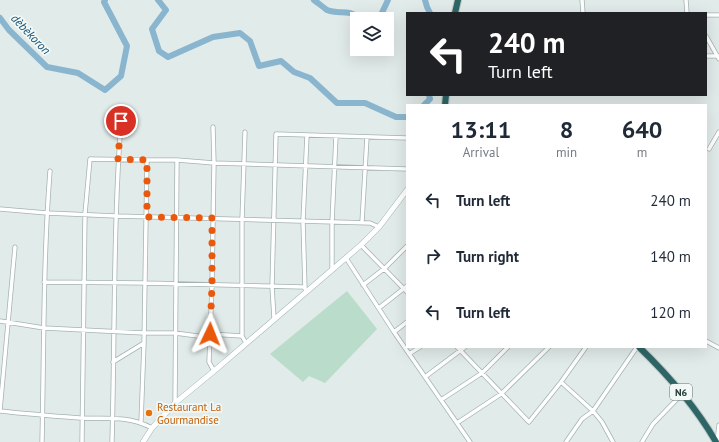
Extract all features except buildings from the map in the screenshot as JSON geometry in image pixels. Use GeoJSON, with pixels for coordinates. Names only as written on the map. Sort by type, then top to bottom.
{"type":"FeatureCollection","features":[{"type":"Feature","properties":{"kind":"highway"},"geometry":{"type":"LineString","coordinates":[[455,12],[458,0]]}},
{"type":"Feature","properties":{"kind":"highway","name":"N6"},"geometry":{"type":"LineString","coordinates":[[639,348],[682,394],[715,439]]}},
{"type":"Feature","properties":{"kind":"main road"},"geometry":{"type":"LineString","coordinates":[[143,442],[152,428],[175,403],[214,371],[305,290],[361,245],[379,227],[406,191]]}},
{"type":"Feature","properties":{"kind":"street"},"geometry":{"type":"LineString","coordinates":[[582,0],[583,12]]}},
{"type":"Feature","properties":{"kind":"street"},"geometry":{"type":"LineString","coordinates":[[686,0],[687,12]]}},
{"type":"Feature","properties":{"kind":"street"},"geometry":{"type":"LineString","coordinates":[[707,15],[719,15]]}},
{"type":"Feature","properties":{"kind":"street"},"geometry":{"type":"LineString","coordinates":[[707,38],[718,57]]}},
{"type":"Feature","properties":{"kind":"street"},"geometry":{"type":"LineString","coordinates":[[707,56],[718,57]]}},
{"type":"Feature","properties":{"kind":"street"},"geometry":{"type":"LineString","coordinates":[[112,442],[116,216],[122,108]]}},
{"type":"Feature","properties":{"kind":"street"},"geometry":{"type":"LineString","coordinates":[[213,127],[214,163],[212,285],[209,362],[214,371]]}},
{"type":"Feature","properties":{"kind":"street"},"geometry":{"type":"LineString","coordinates":[[245,132],[242,220],[242,336],[246,343]]}},
{"type":"Feature","properties":{"kind":"street"},"geometry":{"type":"LineString","coordinates":[[709,149],[719,132]]}},
{"type":"Feature","properties":{"kind":"street"},"geometry":{"type":"LineString","coordinates":[[274,318],[272,287],[276,134],[406,138]]}},
{"type":"Feature","properties":{"kind":"street"},"geometry":{"type":"LineString","coordinates":[[44,282],[212,285],[272,287],[305,290],[303,221],[307,135]]}},
{"type":"Feature","properties":{"kind":"street"},"geometry":{"type":"LineString","coordinates":[[332,269],[332,222],[336,136]]}},
{"type":"Feature","properties":{"kind":"street"},"geometry":{"type":"LineString","coordinates":[[362,222],[367,137]]}},
{"type":"Feature","properties":{"kind":"street"},"geometry":{"type":"LineString","coordinates":[[82,442],[85,214],[90,159],[177,160],[214,163],[275,164],[406,170]]}},
{"type":"Feature","properties":{"kind":"street"},"geometry":{"type":"LineString","coordinates":[[141,422],[147,217],[147,160]]}},
{"type":"Feature","properties":{"kind":"street"},"geometry":{"type":"LineString","coordinates":[[175,403],[177,160]]}},
{"type":"Feature","properties":{"kind":"street"},"geometry":{"type":"LineString","coordinates":[[42,442],[44,282],[50,171]]}},
{"type":"Feature","properties":{"kind":"street"},"geometry":{"type":"LineString","coordinates":[[0,209],[116,216],[370,222],[379,227]]}},
{"type":"Feature","properties":{"kind":"street"},"geometry":{"type":"LineString","coordinates":[[361,245],[406,289],[378,308]]}},
{"type":"Feature","properties":{"kind":"street"},"geometry":{"type":"LineString","coordinates":[[15,247],[0,411],[82,418],[113,418],[141,422],[152,428]]}},
{"type":"Feature","properties":{"kind":"street"},"geometry":{"type":"LineString","coordinates":[[363,284],[385,268],[406,247]]}},
{"type":"Feature","properties":{"kind":"street"},"geometry":{"type":"LineString","coordinates":[[346,258],[394,332],[470,442]]}},
{"type":"Feature","properties":{"kind":"street"},"geometry":{"type":"LineString","coordinates":[[0,321],[44,328],[175,333],[205,337],[210,334],[242,336]]}},
{"type":"Feature","properties":{"kind":"street"},"geometry":{"type":"LineString","coordinates":[[394,332],[406,323]]}},
{"type":"Feature","properties":{"kind":"street"},"geometry":{"type":"LineString","coordinates":[[113,362],[144,342]]}},
{"type":"Feature","properties":{"kind":"street"},"geometry":{"type":"LineString","coordinates":[[707,342],[719,348]]}},
{"type":"Feature","properties":{"kind":"street"},"geometry":{"type":"LineString","coordinates":[[409,354],[418,348]]}},
{"type":"Feature","properties":{"kind":"street"},"geometry":{"type":"LineString","coordinates":[[458,348],[529,422],[561,382],[585,348]]}},
{"type":"Feature","properties":{"kind":"street"},"geometry":{"type":"LineString","coordinates":[[425,377],[464,348]]}},
{"type":"Feature","properties":{"kind":"street"},"geometry":{"type":"LineString","coordinates":[[441,400],[482,373],[507,348]]}},
{"type":"Feature","properties":{"kind":"street"},"geometry":{"type":"LineString","coordinates":[[457,423],[501,394],[548,348]]}},
{"type":"Feature","properties":{"kind":"street"},"geometry":{"type":"LineString","coordinates":[[566,442],[582,419],[593,411],[637,348]]}},
{"type":"Feature","properties":{"kind":"street"},"geometry":{"type":"LineString","coordinates":[[561,382],[593,411],[602,422],[613,442]]}},
{"type":"Feature","properties":{"kind":"street"},"geometry":{"type":"LineString","coordinates":[[642,442],[653,424],[682,394]]}},
{"type":"Feature","properties":{"kind":"street"},"geometry":{"type":"LineString","coordinates":[[715,439],[719,425]]}},
{"type":"Feature","properties":{"kind":"green space"},"geometry":{"type":"Polygon","coordinates":[[[347,291],[377,329],[325,383],[309,376],[303,382],[270,354],[347,291]]]}},
{"type":"Feature","properties":{"kind":"waterway","name":"dèbèkoron"},"geometry":{"type":"LineString","coordinates":[[0,18],[9,30],[47,67],[78,73],[105,90],[121,76],[127,46],[104,2],[105,0]]}},
{"type":"Feature","properties":{"kind":"waterway","name":"dèbèkoron"},"geometry":{"type":"LineString","coordinates":[[158,0],[166,10],[152,29],[159,51],[168,57],[213,37],[240,33],[250,41],[259,66],[281,61],[294,72],[310,78],[337,103],[365,103],[396,117],[406,117]]}},
{"type":"Feature","properties":{"kind":"waterway"},"geometry":{"type":"LineString","coordinates":[[314,0],[327,10],[350,14]]}},
{"type":"Feature","properties":{"kind":"waterway"},"geometry":{"type":"LineString","coordinates":[[382,12],[388,0]]}},
{"type":"Feature","properties":{"kind":"waterway"},"geometry":{"type":"LineString","coordinates":[[425,0],[430,12]]}},
{"type":"Feature","properties":{"kind":"waterway"},"geometry":{"type":"LineString","coordinates":[[425,104],[430,99],[429,96]]}},
{"type":"Feature","properties":{"kind":"place","name":"Restaurant La Gourmandise"},"geometry":{"type":"Point","coordinates":[149,413]}},
{"type":"Feature","properties":{"kind":"route"},"geometry":{"type":"LineString","coordinates":[[121,121],[118,159],[147,160],[147,217],[212,218],[210,334]]}}]}
